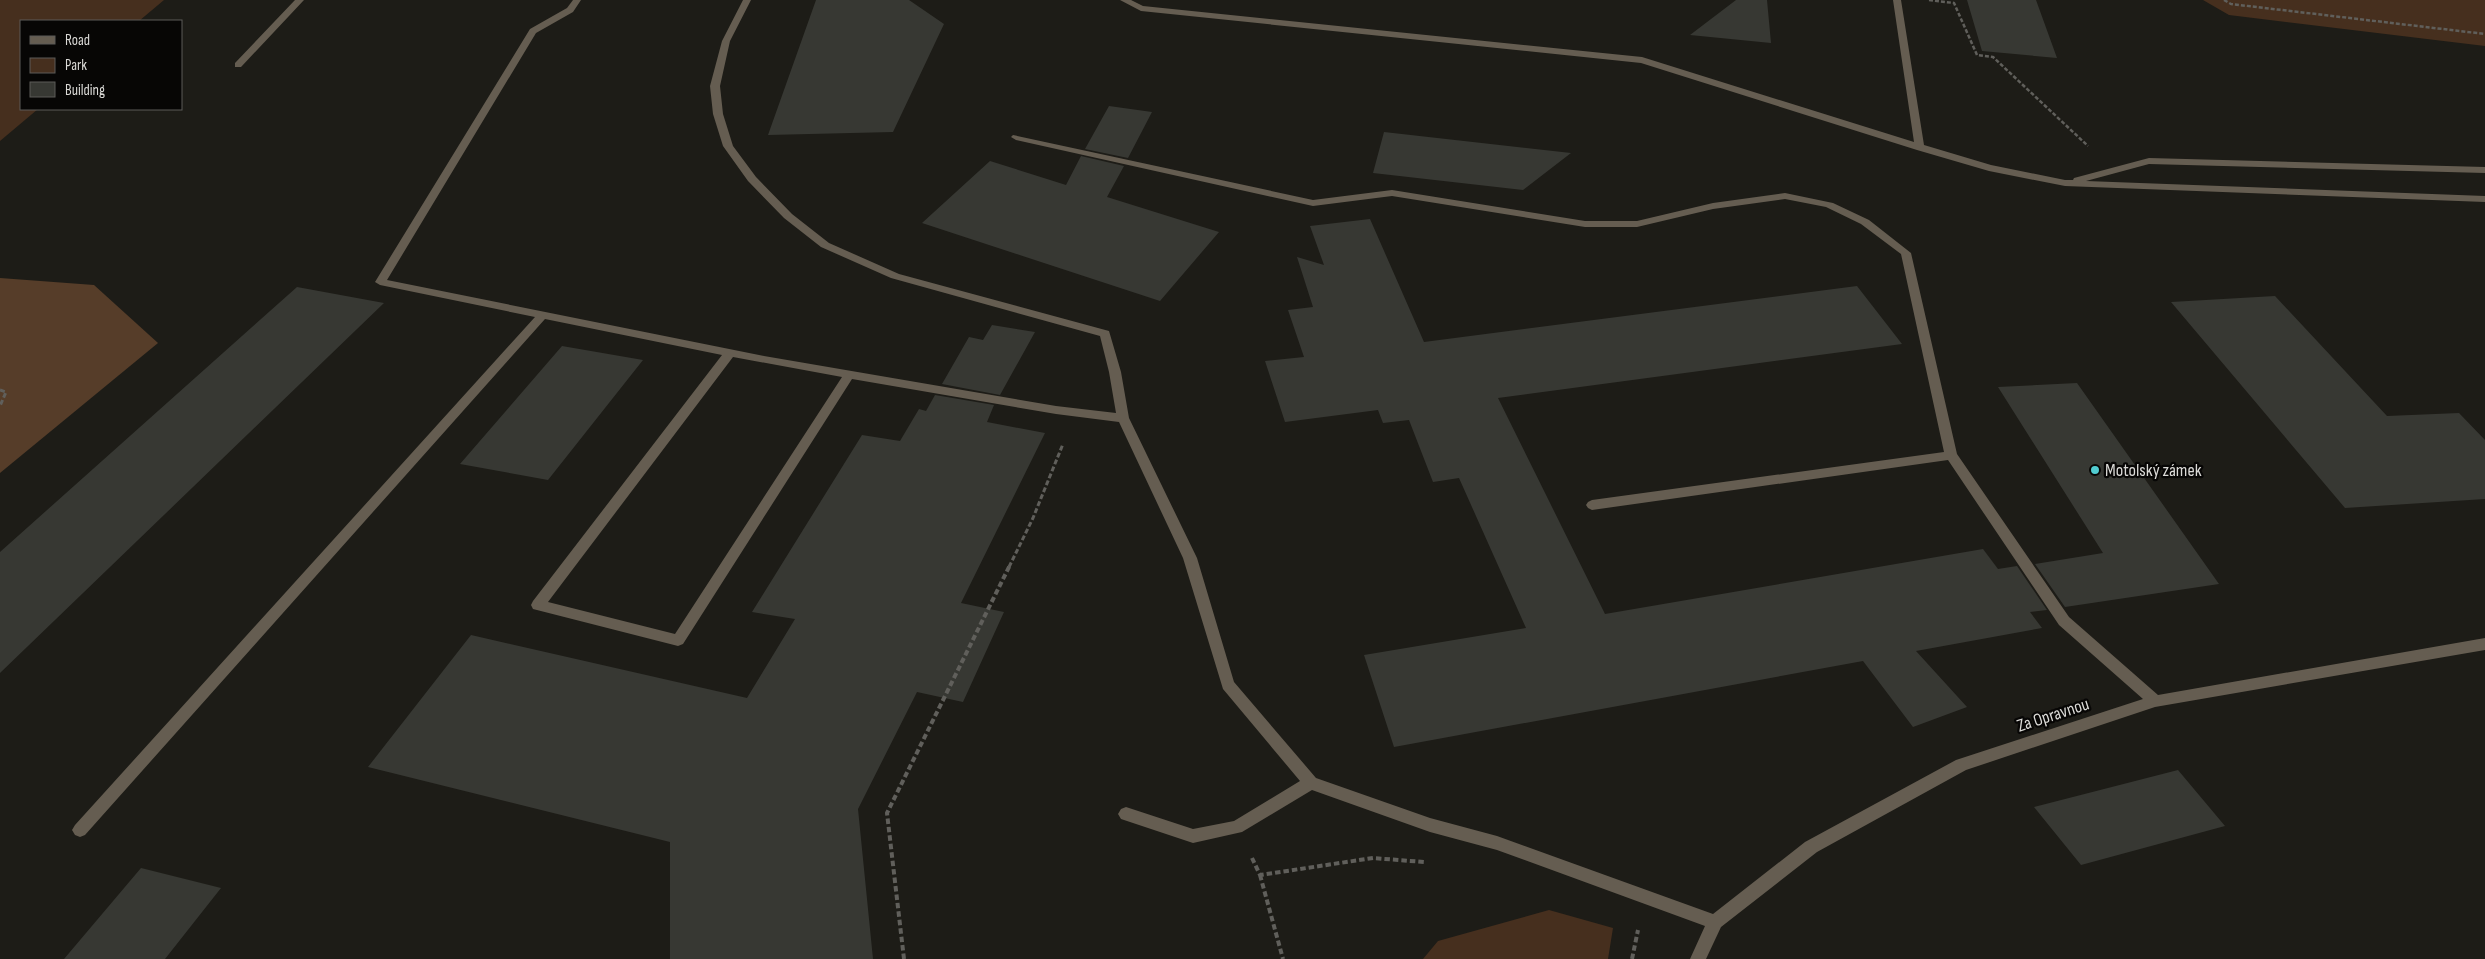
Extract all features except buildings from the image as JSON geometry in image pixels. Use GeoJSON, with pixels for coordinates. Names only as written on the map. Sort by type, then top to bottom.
{"type":"FeatureCollection","features":[{"type":"Feature","properties":{"kind":"street"},"geometry":{"type":"LineString","coordinates":[[238,65],[300,0]]}},
{"type":"Feature","properties":{"kind":"street"},"geometry":{"type":"LineString","coordinates":[[577,0],[570,10],[533,31],[380,282],[730,353],[1075,413],[1123,418]]}},
{"type":"Feature","properties":{"kind":"street"},"geometry":{"type":"LineString","coordinates":[[747,0],[726,41],[714,86],[718,114],[728,146],[752,179],[788,216],[825,244],[886,272],[1105,334],[1115,372],[1123,418],[1190,558],[1228,685],[1311,782],[1430,825],[1497,843],[1715,922]]}},
{"type":"Feature","properties":{"kind":"street"},"geometry":{"type":"LineString","coordinates":[[1124,0],[1141,8],[1642,60],[1920,148],[1989,168],[2065,183],[2485,199]]}},
{"type":"Feature","properties":{"kind":"street"},"geometry":{"type":"LineString","coordinates":[[1897,0],[1920,148]]}},
{"type":"Feature","properties":{"kind":"street"},"geometry":{"type":"LineString","coordinates":[[1016,137],[1313,203],[1392,193],[1585,224],[1637,224],[1713,206],[1785,196],[1829,206],[1866,222],[1906,253],[1951,454],[2064,621],[2154,701]]}},
{"type":"Feature","properties":{"kind":"street"},"geometry":{"type":"LineString","coordinates":[[2065,183],[2149,161],[2485,170]]}},
{"type":"Feature","properties":{"kind":"street"},"geometry":{"type":"LineString","coordinates":[[80,830],[543,315]]}},
{"type":"Feature","properties":{"kind":"street"},"geometry":{"type":"LineString","coordinates":[[730,353],[538,605],[678,640],[849,374]]}},
{"type":"Feature","properties":{"kind":"street"},"geometry":{"type":"LineString","coordinates":[[1592,505],[1951,454]]}},
{"type":"Feature","properties":{"kind":"street","name":"Za Opravnou"},"geometry":{"type":"LineString","coordinates":[[1698,959],[1715,922],[1811,847],[1961,765],[2154,701],[2485,644]]}},
{"type":"Feature","properties":{"kind":"street"},"geometry":{"type":"LineString","coordinates":[[1126,814],[1192,836],[1237,827],[1311,782]]}},
{"type":"Feature","properties":{"kind":"path"},"geometry":{"type":"LineString","coordinates":[[1928,0],[1954,3],[1977,55],[1993,57],[2114,170]]}},
{"type":"Feature","properties":{"kind":"path"},"geometry":{"type":"LineString","coordinates":[[2224,0],[2231,4],[2485,34]]}},
{"type":"Feature","properties":{"kind":"path"},"geometry":{"type":"LineString","coordinates":[[0,390],[6,392],[0,406]]}},
{"type":"Feature","properties":{"kind":"path"},"geometry":{"type":"LineString","coordinates":[[904,959],[887,812],[1033,518],[1075,413]]}},
{"type":"Feature","properties":{"kind":"path"},"geometry":{"type":"LineString","coordinates":[[1237,827],[1260,875],[1283,959]]}},
{"type":"Feature","properties":{"kind":"path"},"geometry":{"type":"LineString","coordinates":[[1260,875],[1373,858],[1431,862]]}},
{"type":"Feature","properties":{"kind":"path"},"geometry":{"type":"LineString","coordinates":[[1632,959],[1639,922]]}},
{"type":"Feature","properties":{"kind":"green space"},"geometry":{"type":"Polygon","coordinates":[[[0,0],[164,0],[140,20],[20,20],[20,110],[37,110],[0,141],[0,0]]]}},
{"type":"Feature","properties":{"kind":"green space"},"geometry":{"type":"Polygon","coordinates":[[[2203,0],[2485,0],[2485,46],[2229,15],[2203,0]]]}},
{"type":"Feature","properties":{"kind":"green space"},"geometry":{"type":"Polygon","coordinates":[[[1549,910],[1613,928],[1608,959],[1423,959],[1438,941],[1549,910]]]}},
{"type":"Feature","properties":{"kind":"shaded area"},"geometry":{"type":"Polygon","coordinates":[[[0,278],[94,285],[158,343],[0,473],[0,278]]]}},
{"type":"Feature","properties":{"kind":"place","name":"Motolský zámek"},"geometry":{"type":"Point","coordinates":[2095,470]}}]}
